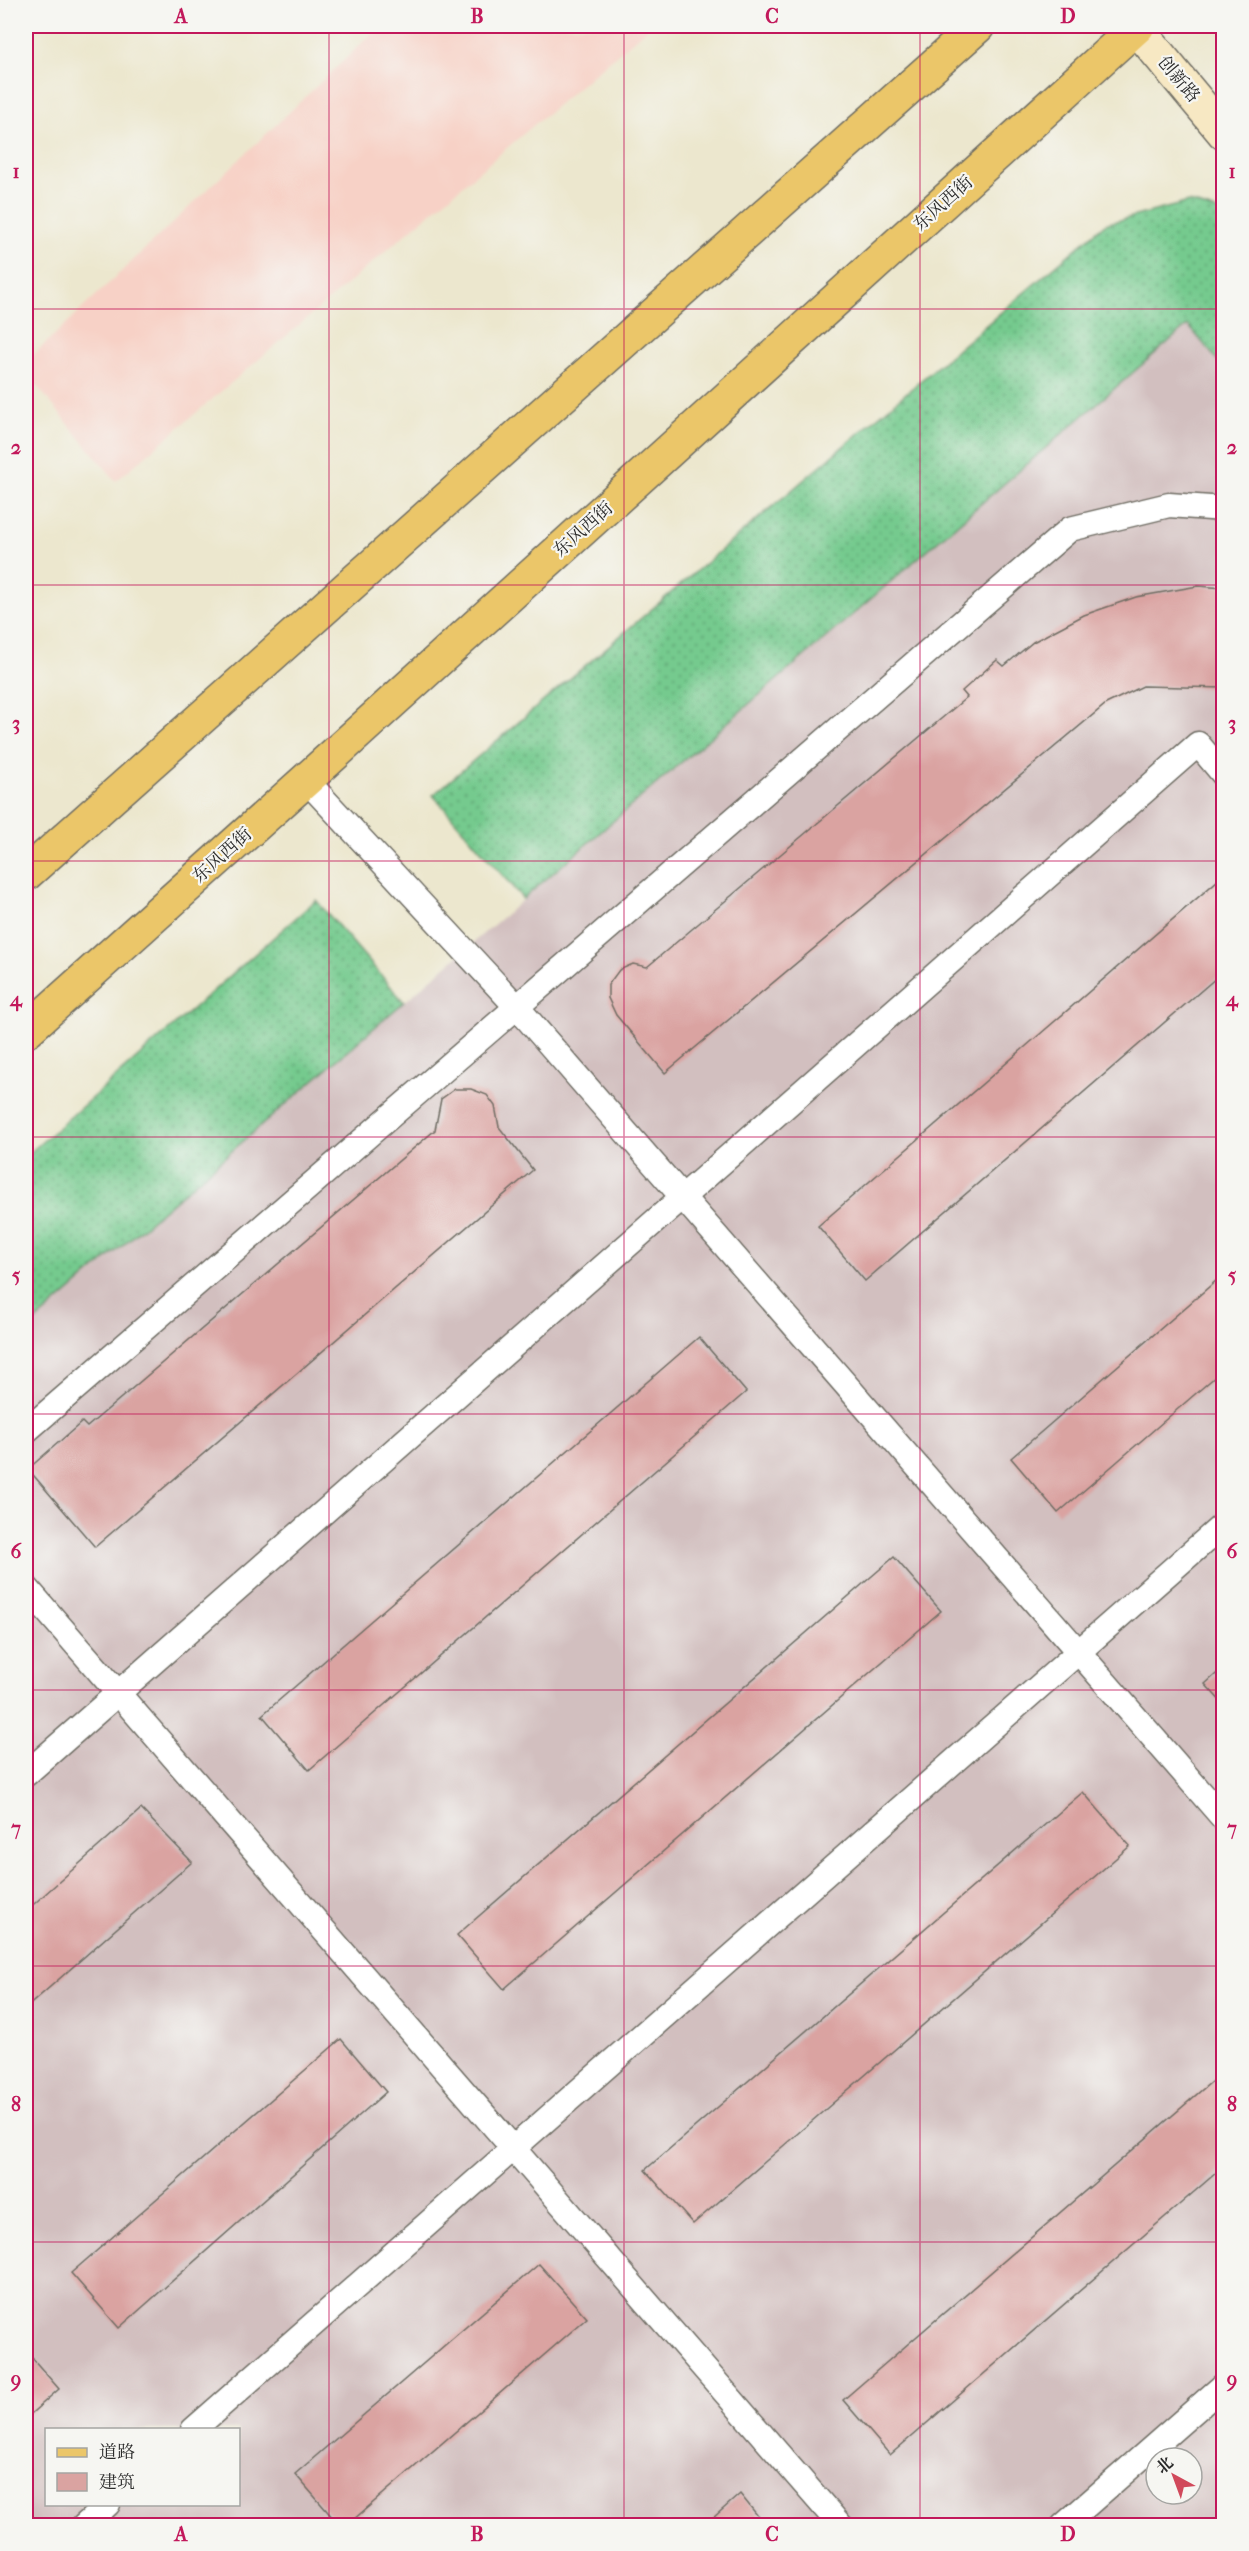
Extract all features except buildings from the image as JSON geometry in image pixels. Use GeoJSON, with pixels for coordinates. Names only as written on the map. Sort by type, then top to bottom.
{"type":"FeatureCollection","features":[{"type":"Feature","properties":{"kind":"main road"},"geometry":{"type":"LineString","coordinates":[[26,874],[978,26]]}},
{"type":"Feature","properties":{"kind":"main road","name":"创新路"},"geometry":{"type":"LineString","coordinates":[[1136,26],[1224,133]]}},
{"type":"Feature","properties":{"kind":"main road","name":"东风西街"},"geometry":{"type":"LineString","coordinates":[[26,1031],[306,780],[1136,26]]}},
{"type":"Feature","properties":{"kind":"lane"},"geometry":{"type":"LineString","coordinates":[[26,1431],[1070,529],[1169,505],[1224,509]]}},
{"type":"Feature","properties":{"kind":"lane"},"geometry":{"type":"LineString","coordinates":[[26,1774],[1197,744],[1224,775]]}},
{"type":"Feature","properties":{"kind":"lane"},"geometry":{"type":"LineString","coordinates":[[306,780],[517,1007],[1224,1819]]}},
{"type":"Feature","properties":{"kind":"lane"},"geometry":{"type":"LineString","coordinates":[[195,2428],[1224,1524]]}},
{"type":"Feature","properties":{"kind":"lane"},"geometry":{"type":"LineString","coordinates":[[26,1587],[842,2526]]}},
{"type":"Feature","properties":{"kind":"lane"},"geometry":{"type":"LineString","coordinates":[[1063,2526],[1224,2385]]}},
{"type":"Feature","properties":{"kind":"lane"},"geometry":{"type":"LineString","coordinates":[[84,2526],[107,2506]]}},
{"type":"Feature","properties":{"kind":"shaded area"},"geometry":{"type":"Polygon","coordinates":[[[380,26],[650,26],[116,481],[26,373],[26,362],[380,26]]]}},
{"type":"Feature","properties":{"kind":"shaded area"},"geometry":{"type":"Polygon","coordinates":[[[1188,325],[1224,367],[1223,2525],[26,2525],[26,1329],[1188,325]]]}},
{"type":"Feature","properties":{"kind":"green space"},"geometry":{"type":"Polygon","coordinates":[[[1189,202],[1223,213],[1223,367],[1188,325],[523,899],[433,795],[1105,224],[1189,202]]]}},
{"type":"Feature","properties":{"kind":"green space"},"geometry":{"type":"Polygon","coordinates":[[[316,900],[404,1002],[26,1329],[26,1156],[316,900]]]}}]}
